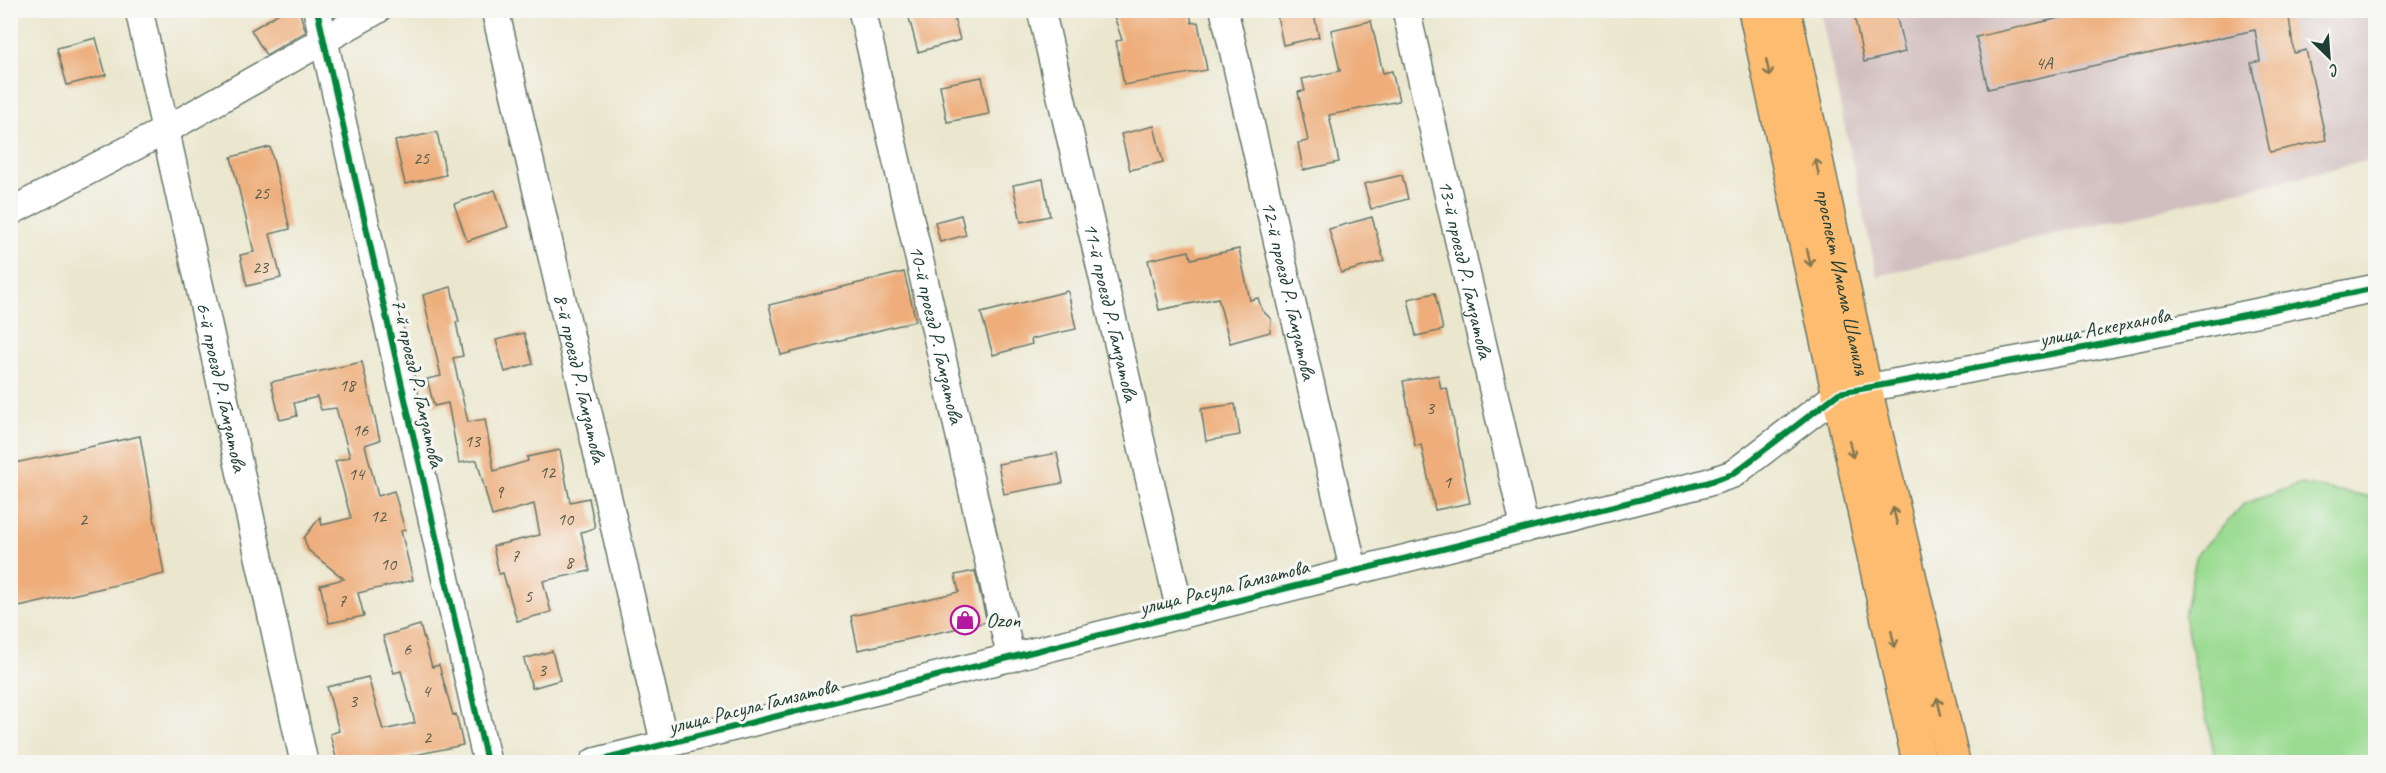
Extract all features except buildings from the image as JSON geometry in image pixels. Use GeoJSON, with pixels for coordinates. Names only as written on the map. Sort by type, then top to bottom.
{"type":"FeatureCollection","features":[{"type":"Feature","properties":{"kind":"main road","name":"проспект Имама Шамиля"},"geometry":{"type":"LineString","coordinates":[[1755,10],[1852,391],[1953,762]]}},
{"type":"Feature","properties":{"kind":"main road","name":"проспект Имама Шамиля"},"geometry":{"type":"LineString","coordinates":[[1784,10],[1919,762]]}},
{"type":"Feature","properties":{"kind":"street","name":"6-й проезд Р. Гамзатова"},"geometry":{"type":"LineString","coordinates":[[139,10],[304,762]]}},
{"type":"Feature","properties":{"kind":"street","name":"7-й проезд Р. Гамзатова"},"geometry":{"type":"LineString","coordinates":[[317,10],[487,762]]}},
{"type":"Feature","properties":{"kind":"street"},"geometry":{"type":"LineString","coordinates":[[10,212],[166,130],[377,10]]}},
{"type":"Feature","properties":{"kind":"street","name":"8-й проезд Р. Гамзатова"},"geometry":{"type":"LineString","coordinates":[[495,10],[666,745]]}},
{"type":"Feature","properties":{"kind":"street","name":"10-й проезд Р. Гамзатова"},"geometry":{"type":"LineString","coordinates":[[862,10],[1011,658]]}},
{"type":"Feature","properties":{"kind":"street","name":"11-й проезд Р. Гамзатова"},"geometry":{"type":"LineString","coordinates":[[1041,10],[1181,615]]}},
{"type":"Feature","properties":{"kind":"street","name":"12-й проезд Р. Гамзатова"},"geometry":{"type":"LineString","coordinates":[[1224,10],[1354,572]]}},
{"type":"Feature","properties":{"kind":"street","name":"13-й проезд Р. Гамзатова"},"geometry":{"type":"LineString","coordinates":[[1406,10],[1525,529]]}},
{"type":"Feature","properties":{"kind":"street","name":"улица Аскерханова"},"geometry":{"type":"LineString","coordinates":[[1852,391],[2089,347],[2376,288]]}},
{"type":"Feature","properties":{"kind":"street","name":"улица Расула Гамзатова"},"geometry":{"type":"LineString","coordinates":[[594,762],[1706,483],[1733,474],[1852,391]]}},
{"type":"Feature","properties":{"kind":"shaded area"},"geometry":{"type":"Polygon","coordinates":[[[1820,11],[2375,11],[2375,159],[1877,276],[1820,11]]]}},
{"type":"Feature","properties":{"kind":"green space"},"geometry":{"type":"Polygon","coordinates":[[[2300,484],[2367,496],[2375,502],[2375,762],[2216,762],[2184,615],[2197,554],[2244,504],[2300,484]]]}},
{"type":"Feature","properties":{"kind":"cycle path"},"geometry":{"type":"LineString","coordinates":[[317,10],[487,762]]}},
{"type":"Feature","properties":{"kind":"cycle path"},"geometry":{"type":"LineString","coordinates":[[594,762],[1706,483],[1733,474],[1839,393],[2089,347],[2376,288]]}},
{"type":"Feature","properties":{"kind":"place","name":"Ozon"},"geometry":{"type":"Point","coordinates":[965,620]}}]}
